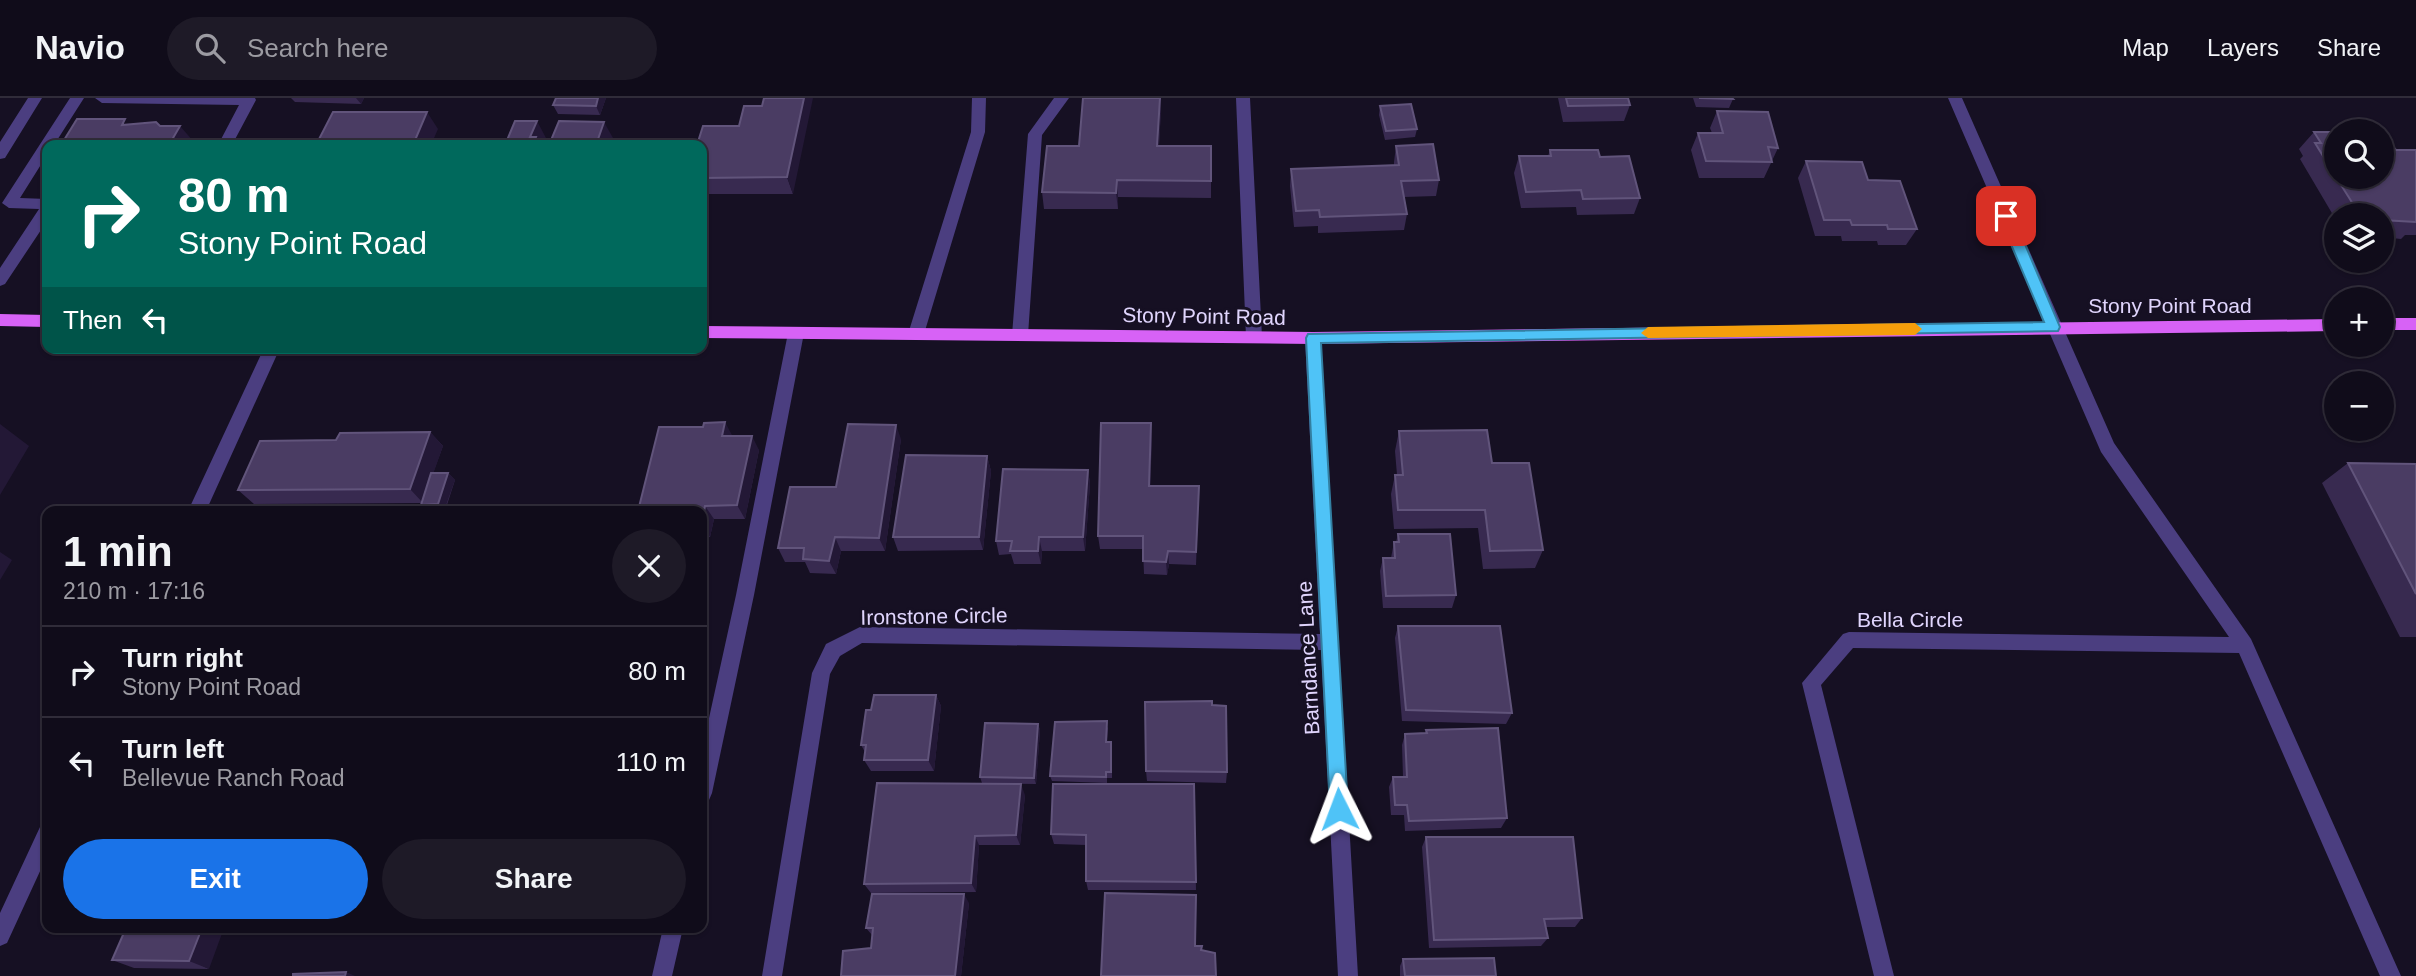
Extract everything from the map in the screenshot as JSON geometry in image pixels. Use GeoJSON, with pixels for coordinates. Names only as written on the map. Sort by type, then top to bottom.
{"type":"FeatureCollection","features":[{"type":"Feature","properties":{"kind":"main road"},"geometry":{"type":"LineString","coordinates":[[0,320],[42,321]]}},
{"type":"Feature","properties":{"kind":"main road"},"geometry":{"type":"LineString","coordinates":[[2394,324],[2416,324]]}},
{"type":"Feature","properties":{"kind":"main road","name":"Stony Point Road"},"geometry":{"type":"LineString","coordinates":[[707,332],[1313,338],[2324,325]]}},
{"type":"Feature","properties":{"kind":"street"},"geometry":{"type":"LineString","coordinates":[[0,154],[35,98]]}},
{"type":"Feature","properties":{"kind":"street"},"geometry":{"type":"LineString","coordinates":[[50,140],[77,98]]}},
{"type":"Feature","properties":{"kind":"street"},"geometry":{"type":"LineString","coordinates":[[102,98],[249,100],[228,140]]}},
{"type":"Feature","properties":{"kind":"street"},"geometry":{"type":"LineString","coordinates":[[916,334],[978,132],[979,98]]}},
{"type":"Feature","properties":{"kind":"street"},"geometry":{"type":"LineString","coordinates":[[1020,335],[1035,134],[1062,98]]}},
{"type":"Feature","properties":{"kind":"street"},"geometry":{"type":"LineString","coordinates":[[1242,98],[1254,337]]}},
{"type":"Feature","properties":{"kind":"street"},"geometry":{"type":"LineString","coordinates":[[1955,98],[2107,447],[2245,645],[2390,976]]}},
{"type":"Feature","properties":{"kind":"street"},"geometry":{"type":"LineString","coordinates":[[42,152],[9,203],[42,206]]}},
{"type":"Feature","properties":{"kind":"street"},"geometry":{"type":"LineString","coordinates":[[0,281],[42,214]]}},
{"type":"Feature","properties":{"kind":"street"},"geometry":{"type":"LineString","coordinates":[[707,770],[745,595],[796,333]]}},
{"type":"Feature","properties":{"kind":"street","name":"Barndance Lane"},"geometry":{"type":"LineString","coordinates":[[1313,338],[1348,976]]}},
{"type":"Feature","properties":{"kind":"street"},"geometry":{"type":"LineString","coordinates":[[199,506],[269,354]]}},
{"type":"Feature","properties":{"kind":"street","name":"Ironstone Circle"},"geometry":{"type":"LineString","coordinates":[[772,976],[821,673],[833,649],[860,635],[1330,642]]}},
{"type":"Feature","properties":{"kind":"street","name":"Bella Circle"},"geometry":{"type":"LineString","coordinates":[[1884,976],[1811,683],[1849,640],[2245,645]]}},
{"type":"Feature","properties":{"kind":"street"},"geometry":{"type":"LineString","coordinates":[[0,936],[42,845]]}},
{"type":"Feature","properties":{"kind":"street"},"geometry":{"type":"LineString","coordinates":[[662,976],[672,933]]}},
{"type":"Feature","properties":{"kind":"building"},"geometry":{"type":"Polygon","coordinates":[[[556,98],[598,98],[596,106],[553,105],[556,98]]]}},
{"type":"Feature","properties":{"kind":"building"},"geometry":{"type":"Polygon","coordinates":[[[764,98],[804,98],[787,177],[707,178],[707,140],[699,140],[703,126],[739,126],[744,106],[762,106],[764,98]]]}},
{"type":"Feature","properties":{"kind":"building"},"geometry":{"type":"Polygon","coordinates":[[[1083,98],[1160,98],[1157,146],[1211,146],[1211,181],[1117,180],[1116,193],[1042,192],[1047,146],[1079,146],[1083,98]]]}},
{"type":"Feature","properties":{"kind":"building"},"geometry":{"type":"Polygon","coordinates":[[[1566,98],[1628,98],[1630,105],[1568,106],[1566,98]]]}},
{"type":"Feature","properties":{"kind":"building"},"geometry":{"type":"Polygon","coordinates":[[[1411,104],[1417,129],[1386,131],[1380,106],[1411,104]]]}},
{"type":"Feature","properties":{"kind":"building"},"geometry":{"type":"Polygon","coordinates":[[[1717,111],[1768,112],[1778,148],[1768,147],[1772,162],[1706,161],[1698,133],[1723,133],[1717,111]]]}},
{"type":"Feature","properties":{"kind":"building"},"geometry":{"type":"Polygon","coordinates":[[[333,112],[427,112],[415,140],[319,140],[333,112]]]}},
{"type":"Feature","properties":{"kind":"building"},"geometry":{"type":"Polygon","coordinates":[[[77,119],[125,119],[122,125],[156,122],[160,126],[180,126],[172,140],[64,140],[77,119]]]}},
{"type":"Feature","properties":{"kind":"building"},"geometry":{"type":"Polygon","coordinates":[[[515,121],[537,121],[530,137],[536,137],[535,140],[507,140],[515,121]]]}},
{"type":"Feature","properties":{"kind":"building"},"geometry":{"type":"Polygon","coordinates":[[[559,121],[604,122],[598,140],[551,140],[559,121]]]}},
{"type":"Feature","properties":{"kind":"building"},"geometry":{"type":"Polygon","coordinates":[[[2314,132],[2324,132],[2324,158],[2315,143],[2321,143],[2314,132]]]}},
{"type":"Feature","properties":{"kind":"building"},"geometry":{"type":"Polygon","coordinates":[[[1433,144],[1439,180],[1401,181],[1407,214],[1320,217],[1319,210],[1296,211],[1291,169],[1399,165],[1396,146],[1433,144]]]}},
{"type":"Feature","properties":{"kind":"building"},"geometry":{"type":"Polygon","coordinates":[[[2394,148],[2416,150],[2416,222],[2394,221],[2394,203],[2352,203],[2344,189],[2394,189],[2394,148]]]}},
{"type":"Feature","properties":{"kind":"building"},"geometry":{"type":"Polygon","coordinates":[[[1550,150],[1598,150],[1600,157],[1629,156],[1640,198],[1583,199],[1581,190],[1526,192],[1519,156],[1551,156],[1550,150]]]}},
{"type":"Feature","properties":{"kind":"building"},"geometry":{"type":"Polygon","coordinates":[[[1806,161],[1862,162],[1868,180],[1900,181],[1917,229],[1888,229],[1887,225],[1852,225],[1850,220],[1824,220],[1806,161]]]}},
{"type":"Feature","properties":{"kind":"building"},"geometry":{"type":"Polygon","coordinates":[[[725,422],[722,436],[752,436],[737,505],[639,506],[659,427],[703,427],[704,423],[725,422]]]}},
{"type":"Feature","properties":{"kind":"building"},"geometry":{"type":"Polygon","coordinates":[[[1101,423],[1151,423],[1149,486],[1199,486],[1196,552],[1168,551],[1166,562],[1143,561],[1143,536],[1098,536],[1101,423]]]}},
{"type":"Feature","properties":{"kind":"building"},"geometry":{"type":"Polygon","coordinates":[[[848,424],[896,425],[879,538],[835,537],[829,561],[803,559],[804,548],[778,548],[790,487],[836,487],[848,424]]]}},
{"type":"Feature","properties":{"kind":"building"},"geometry":{"type":"Polygon","coordinates":[[[1487,430],[1492,463],[1529,463],[1543,550],[1490,551],[1485,510],[1398,510],[1395,475],[1403,475],[1399,431],[1487,430]]]}},
{"type":"Feature","properties":{"kind":"building"},"geometry":{"type":"Polygon","coordinates":[[[430,432],[410,489],[238,490],[260,441],[336,440],[340,433],[430,432]]]}},
{"type":"Feature","properties":{"kind":"building"},"geometry":{"type":"Polygon","coordinates":[[[906,455],[987,456],[979,537],[893,537],[906,455]]]}},
{"type":"Feature","properties":{"kind":"building"},"geometry":{"type":"Polygon","coordinates":[[[2348,463],[2416,464],[2416,594],[2348,463]]]}},
{"type":"Feature","properties":{"kind":"building"},"geometry":{"type":"Polygon","coordinates":[[[1003,469],[1088,470],[1083,537],[1039,537],[1038,551],[1010,551],[1012,541],[996,541],[1003,469]]]}},
{"type":"Feature","properties":{"kind":"building"},"geometry":{"type":"Polygon","coordinates":[[[431,473],[448,473],[438,504],[421,505],[431,473]]]}},
{"type":"Feature","properties":{"kind":"building"},"geometry":{"type":"Polygon","coordinates":[[[1398,534],[1450,534],[1456,595],[1386,596],[1383,558],[1395,558],[1394,542],[1399,542],[1398,534]]]}},
{"type":"Feature","properties":{"kind":"building"},"geometry":{"type":"Polygon","coordinates":[[[1398,626],[1500,626],[1512,713],[1406,710],[1398,626]]]}},
{"type":"Feature","properties":{"kind":"building"},"geometry":{"type":"Polygon","coordinates":[[[874,695],[936,695],[928,760],[864,760],[866,745],[861,745],[866,710],[871,710],[874,695]]]}},
{"type":"Feature","properties":{"kind":"building"},"geometry":{"type":"Polygon","coordinates":[[[1212,701],[1212,705],[1226,706],[1227,772],[1146,771],[1145,702],[1212,701]]]}},
{"type":"Feature","properties":{"kind":"building"},"geometry":{"type":"Polygon","coordinates":[[[1107,721],[1106,742],[1111,742],[1111,772],[1106,772],[1106,777],[1050,776],[1055,722],[1107,721]]]}},
{"type":"Feature","properties":{"kind":"building"},"geometry":{"type":"Polygon","coordinates":[[[985,723],[1038,724],[1034,778],[980,777],[985,723]]]}},
{"type":"Feature","properties":{"kind":"building"},"geometry":{"type":"Polygon","coordinates":[[[1498,728],[1507,818],[1409,821],[1407,805],[1395,805],[1393,777],[1407,777],[1405,734],[1427,733],[1426,730],[1498,728]]]}},
{"type":"Feature","properties":{"kind":"building"},"geometry":{"type":"Polygon","coordinates":[[[877,783],[1021,784],[1016,835],[975,836],[971,883],[864,884],[877,783]]]}},
{"type":"Feature","properties":{"kind":"building"},"geometry":{"type":"Polygon","coordinates":[[[1053,784],[1194,784],[1196,882],[1086,881],[1086,835],[1051,834],[1053,784]]]}},
{"type":"Feature","properties":{"kind":"building"},"geometry":{"type":"Polygon","coordinates":[[[1426,837],[1573,837],[1582,918],[1544,919],[1548,938],[1434,940],[1426,837]]]}},
{"type":"Feature","properties":{"kind":"building"},"geometry":{"type":"Polygon","coordinates":[[[1105,893],[1196,895],[1195,946],[1202,946],[1201,950],[1215,953],[1216,976],[1101,976],[1105,893]]]}},
{"type":"Feature","properties":{"kind":"building"},"geometry":{"type":"Polygon","coordinates":[[[872,894],[964,894],[955,976],[841,976],[843,951],[871,948],[873,928],[866,928],[872,894]]]}},
{"type":"Feature","properties":{"kind":"building"},"geometry":{"type":"Polygon","coordinates":[[[124,933],[200,933],[189,961],[112,960],[124,933]]]}},
{"type":"Feature","properties":{"kind":"building"},"geometry":{"type":"Polygon","coordinates":[[[1494,958],[1496,976],[1405,976],[1403,959],[1494,958]]]}},
{"type":"Feature","properties":{"kind":"building"},"geometry":{"type":"Polygon","coordinates":[[[346,972],[345,976],[293,976],[293,974],[346,972]]]}},
{"type":"Feature","properties":{"kind":"slow traffic"},"geometry":{"type":"LineString","coordinates":[[1648,333],[1915,329]]}},
{"type":"Feature","properties":{"kind":"route"},"geometry":{"type":"LineString","coordinates":[[1339,809],[1313,338],[2053,327],[2006,216]]}}]}
